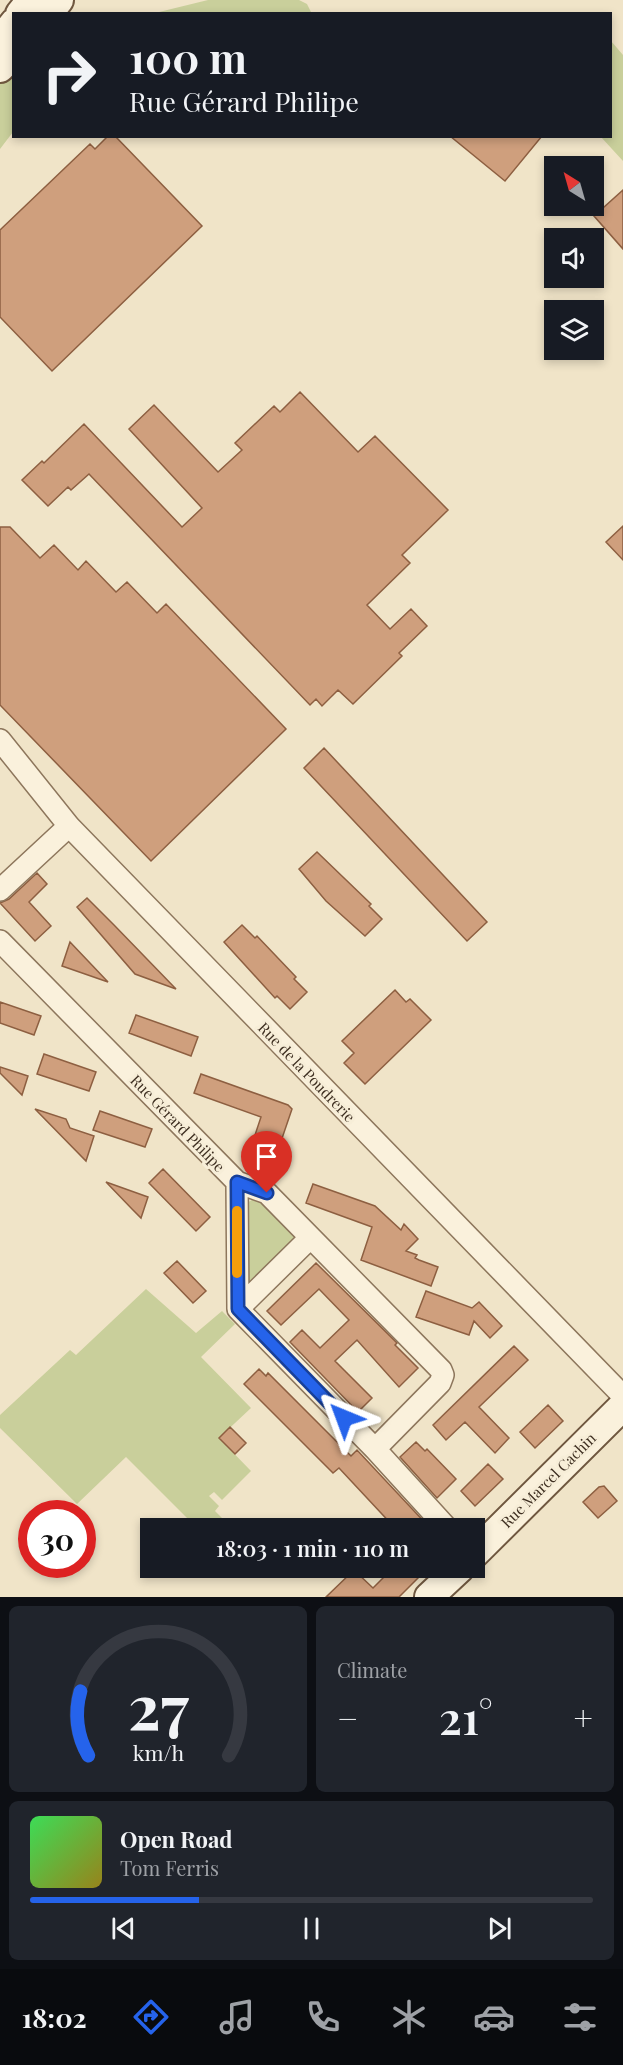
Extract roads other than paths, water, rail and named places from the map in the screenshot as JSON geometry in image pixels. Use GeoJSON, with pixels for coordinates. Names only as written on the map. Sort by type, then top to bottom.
{"type":"FeatureCollection","features":[{"type":"Feature","properties":{"kind":"street"},"geometry":{"type":"LineString","coordinates":[[22,12],[31,0]]}},
{"type":"Feature","properties":{"kind":"street"},"geometry":{"type":"LineString","coordinates":[[50,12],[59,0]]}},
{"type":"Feature","properties":{"kind":"street"},"geometry":{"type":"LineString","coordinates":[[0,41],[12,26]]}},
{"type":"Feature","properties":{"kind":"street"},"geometry":{"type":"LineString","coordinates":[[0,68],[12,54]]}},
{"type":"Feature","properties":{"kind":"street","name":"Rue de la Poudrerie"},"geometry":{"type":"LineString","coordinates":[[0,740],[69,826],[623,1396]]}},
{"type":"Feature","properties":{"kind":"street"},"geometry":{"type":"LineString","coordinates":[[0,890],[69,826]]}},
{"type":"Feature","properties":{"kind":"street","name":"Rue Gérard Philipe"},"geometry":{"type":"LineString","coordinates":[[0,941],[237,1182],[267,1193],[442,1372],[440,1383],[375,1449]]}},
{"type":"Feature","properties":{"kind":"street"},"geometry":{"type":"LineString","coordinates":[[237,1182],[238,1309],[375,1449],[438,1518]]}},
{"type":"Feature","properties":{"kind":"street"},"geometry":{"type":"LineString","coordinates":[[238,1309],[310,1238]]}},
{"type":"Feature","properties":{"kind":"street","name":"Rue Marcel Cachin"},"geometry":{"type":"LineString","coordinates":[[485,1543],[623,1406]]}},
{"type":"Feature","properties":{"kind":"street"},"geometry":{"type":"LineString","coordinates":[[429,1597],[449,1578]]}}]}
